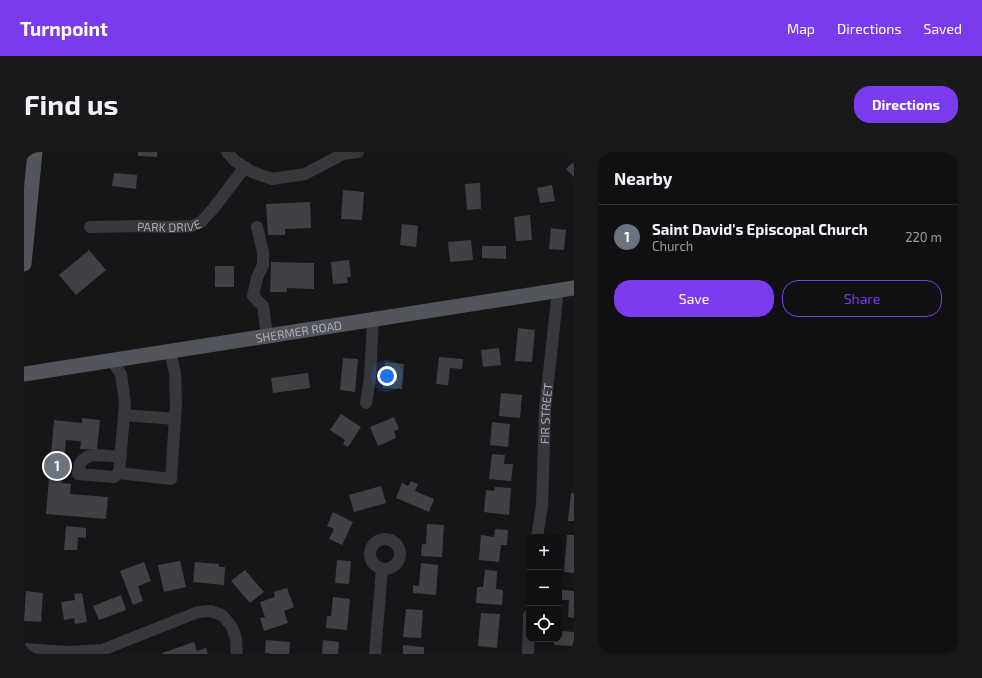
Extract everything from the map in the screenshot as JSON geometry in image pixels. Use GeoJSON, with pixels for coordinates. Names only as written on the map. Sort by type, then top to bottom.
{"type":"FeatureCollection","features":[{"type":"Feature","properties":{"kind":"main road"},"geometry":{"type":"LineString","coordinates":[[24,264],[35,152]]}},
{"type":"Feature","properties":{"kind":"main road","name":"SHERMER ROAD"},"geometry":{"type":"LineString","coordinates":[[24,374],[574,288]]}},
{"type":"Feature","properties":{"kind":"street"},"geometry":{"type":"LineString","coordinates":[[226,152],[252,172],[272,179],[305,174],[343,154],[358,152]]}},
{"type":"Feature","properties":{"kind":"street","name":"PARK DRIVE"},"geometry":{"type":"LineString","coordinates":[[90,227],[192,226],[201,222],[213,209],[246,167]]}},
{"type":"Feature","properties":{"kind":"street"},"geometry":{"type":"LineString","coordinates":[[257,227],[263,252],[263,265],[257,278],[253,296],[263,306],[267,336]]}},
{"type":"Feature","properties":{"kind":"street","name":"FIR STREET"},"geometry":{"type":"LineString","coordinates":[[537,534],[542,506],[545,409],[558,290]]}},
{"type":"Feature","properties":{"kind":"street"},"geometry":{"type":"LineString","coordinates":[[366,403],[370,378],[373,319]]}},
{"type":"Feature","properties":{"kind":"street"},"geometry":{"type":"LineString","coordinates":[[121,458],[91,455],[83,459],[78,466],[78,474],[114,477],[120,473],[171,479],[176,403],[175,373],[170,351]]}},
{"type":"Feature","properties":{"kind":"street"},"geometry":{"type":"LineString","coordinates":[[111,360],[121,374],[125,403],[120,473]]}},
{"type":"Feature","properties":{"kind":"street"},"geometry":{"type":"LineString","coordinates":[[124,415],[175,419]]}},
{"type":"Feature","properties":{"kind":"street"},"geometry":{"type":"LineString","coordinates":[[375,654],[382,569]]}},
{"type":"Feature","properties":{"kind":"street"},"geometry":{"type":"LineString","coordinates":[[24,649],[68,652],[102,650],[198,612],[210,610],[222,615],[232,627],[236,639],[237,654]]}},
{"type":"Feature","properties":{"kind":"street"},"geometry":{"type":"LineString","coordinates":[[528,642],[528,654]]}},
{"type":"Feature","properties":{"kind":"building"},"geometry":{"type":"Polygon","coordinates":[[[138,152],[157,152],[157,157],[138,156],[138,152]]]}},
{"type":"Feature","properties":{"kind":"building"},"geometry":{"type":"Polygon","coordinates":[[[574,161],[574,177],[566,169],[574,161]]]}},
{"type":"Feature","properties":{"kind":"building"},"geometry":{"type":"Polygon","coordinates":[[[114,173],[137,175],[136,189],[112,186],[114,173]]]}},
{"type":"Feature","properties":{"kind":"building"},"geometry":{"type":"Polygon","coordinates":[[[480,183],[481,209],[467,210],[465,184],[480,183]]]}},
{"type":"Feature","properties":{"kind":"building"},"geometry":{"type":"Polygon","coordinates":[[[552,185],[555,201],[540,203],[537,188],[552,185]]]}},
{"type":"Feature","properties":{"kind":"building"},"geometry":{"type":"Polygon","coordinates":[[[343,190],[364,192],[362,220],[341,219],[343,190]]]}},
{"type":"Feature","properties":{"kind":"building"},"geometry":{"type":"Polygon","coordinates":[[[310,202],[311,228],[285,229],[285,235],[268,235],[266,204],[310,202]]]}},
{"type":"Feature","properties":{"kind":"building"},"geometry":{"type":"Polygon","coordinates":[[[530,215],[532,240],[516,241],[514,217],[530,215]]]}},
{"type":"Feature","properties":{"kind":"building"},"geometry":{"type":"Polygon","coordinates":[[[402,224],[418,226],[416,247],[400,245],[402,224]]]}},
{"type":"Feature","properties":{"kind":"building"},"geometry":{"type":"Polygon","coordinates":[[[551,228],[566,230],[564,250],[549,249],[551,228]]]}},
{"type":"Feature","properties":{"kind":"building"},"geometry":{"type":"Polygon","coordinates":[[[471,240],[473,260],[450,262],[448,242],[471,240]]]}},
{"type":"Feature","properties":{"kind":"building"},"geometry":{"type":"Polygon","coordinates":[[[482,246],[506,246],[506,259],[482,258],[482,246]]]}},
{"type":"Feature","properties":{"kind":"building"},"geometry":{"type":"Polygon","coordinates":[[[89,250],[106,270],[76,295],[59,275],[89,250]]]}},
{"type":"Feature","properties":{"kind":"building"},"geometry":{"type":"Polygon","coordinates":[[[349,260],[351,277],[347,277],[348,283],[333,284],[331,262],[349,260]]]}},
{"type":"Feature","properties":{"kind":"building"},"geometry":{"type":"Polygon","coordinates":[[[271,262],[314,263],[314,289],[287,288],[287,292],[270,292],[271,262]]]}},
{"type":"Feature","properties":{"kind":"building"},"geometry":{"type":"Polygon","coordinates":[[[215,266],[234,266],[234,287],[215,287],[215,266]]]}},
{"type":"Feature","properties":{"kind":"building"},"geometry":{"type":"Polygon","coordinates":[[[518,328],[535,330],[532,362],[515,361],[518,328]]]}},
{"type":"Feature","properties":{"kind":"building"},"geometry":{"type":"Polygon","coordinates":[[[499,348],[501,365],[483,367],[481,350],[499,348]]]}},
{"type":"Feature","properties":{"kind":"building"},"geometry":{"type":"Polygon","coordinates":[[[439,357],[463,359],[462,369],[450,368],[448,385],[436,384],[439,357]]]}},
{"type":"Feature","properties":{"kind":"building"},"geometry":{"type":"Polygon","coordinates":[[[343,358],[358,359],[355,392],[340,390],[343,358]]]}},
{"type":"Feature","properties":{"kind":"building"},"geometry":{"type":"Polygon","coordinates":[[[385,362],[404,364],[402,389],[383,388],[385,362]]]}},
{"type":"Feature","properties":{"kind":"building"},"geometry":{"type":"Polygon","coordinates":[[[308,373],[310,388],[273,393],[271,378],[308,373]]]}},
{"type":"Feature","properties":{"kind":"building"},"geometry":{"type":"Polygon","coordinates":[[[501,393],[522,395],[520,418],[499,416],[501,393]]]}},
{"type":"Feature","properties":{"kind":"building"},"geometry":{"type":"Polygon","coordinates":[[[341,414],[361,427],[348,447],[343,444],[345,440],[330,430],[341,414]]]}},
{"type":"Feature","properties":{"kind":"building"},"geometry":{"type":"Polygon","coordinates":[[[394,417],[399,429],[394,431],[396,438],[378,446],[370,427],[394,417]]]}},
{"type":"Feature","properties":{"kind":"building"},"geometry":{"type":"Polygon","coordinates":[[[82,418],[100,420],[97,450],[80,449],[81,441],[66,440],[62,483],[71,484],[70,494],[108,497],[106,519],[46,514],[54,420],[82,423],[82,418]]]}},
{"type":"Feature","properties":{"kind":"building"},"geometry":{"type":"Polygon","coordinates":[[[492,422],[510,424],[508,447],[490,445],[492,422]]]}},
{"type":"Feature","properties":{"kind":"building"},"geometry":{"type":"Polygon","coordinates":[[[492,454],[505,455],[504,464],[513,464],[511,481],[489,479],[492,454]]]}},
{"type":"Feature","properties":{"kind":"building"},"geometry":{"type":"Polygon","coordinates":[[[411,481],[418,484],[415,491],[434,499],[429,512],[396,498],[402,483],[408,486],[411,481]]]}},
{"type":"Feature","properties":{"kind":"building"},"geometry":{"type":"Polygon","coordinates":[[[381,486],[386,503],[354,512],[349,495],[381,486]]]}},
{"type":"Feature","properties":{"kind":"building"},"geometry":{"type":"Polygon","coordinates":[[[495,487],[511,488],[509,515],[484,512],[486,490],[494,491],[495,487]]]}},
{"type":"Feature","properties":{"kind":"building"},"geometry":{"type":"Polygon","coordinates":[[[571,493],[574,493],[574,521],[568,521],[571,493]]]}},
{"type":"Feature","properties":{"kind":"building"},"geometry":{"type":"Polygon","coordinates":[[[333,512],[353,522],[342,545],[329,539],[334,529],[327,526],[333,512]]]}},
{"type":"Feature","properties":{"kind":"building"},"geometry":{"type":"Polygon","coordinates":[[[427,524],[444,525],[442,557],[421,556],[422,544],[426,544],[427,524]]]}},
{"type":"Feature","properties":{"kind":"building"},"geometry":{"type":"Polygon","coordinates":[[[66,526],[86,528],[86,538],[78,537],[77,550],[64,550],[66,526]]]}},
{"type":"Feature","properties":{"kind":"building"},"geometry":{"type":"Polygon","coordinates":[[[495,529],[508,530],[507,545],[501,545],[499,562],[479,560],[481,535],[494,537],[495,529]]]}},
{"type":"Feature","properties":{"kind":"building"},"geometry":{"type":"Polygon","coordinates":[[[567,535],[574,535],[574,573],[564,572],[567,535]]]}},
{"type":"Feature","properties":{"kind":"building"},"geometry":{"type":"Polygon","coordinates":[[[337,560],[351,561],[349,584],[335,583],[337,560]]]}},
{"type":"Feature","properties":{"kind":"building"},"geometry":{"type":"Polygon","coordinates":[[[180,561],[186,587],[164,592],[158,565],[180,561]]]}},
{"type":"Feature","properties":{"kind":"building"},"geometry":{"type":"Polygon","coordinates":[[[144,562],[151,581],[138,586],[143,601],[133,605],[120,571],[144,562]]]}},
{"type":"Feature","properties":{"kind":"building"},"geometry":{"type":"Polygon","coordinates":[[[195,562],[219,564],[219,567],[225,567],[224,585],[193,582],[195,562]]]}},
{"type":"Feature","properties":{"kind":"building"},"geometry":{"type":"Polygon","coordinates":[[[421,563],[438,565],[436,595],[413,593],[413,585],[419,586],[421,563]]]}},
{"type":"Feature","properties":{"kind":"building"},"geometry":{"type":"Polygon","coordinates":[[[245,570],[264,592],[250,603],[231,581],[245,570]]]}},
{"type":"Feature","properties":{"kind":"building"},"geometry":{"type":"Polygon","coordinates":[[[485,570],[497,571],[496,589],[503,590],[502,605],[476,603],[477,587],[483,587],[485,570]]]}},
{"type":"Feature","properties":{"kind":"building"},"geometry":{"type":"Polygon","coordinates":[[[287,588],[294,607],[284,611],[288,623],[264,631],[260,618],[265,617],[260,602],[275,597],[274,592],[287,588]]]}},
{"type":"Feature","properties":{"kind":"building"},"geometry":{"type":"Polygon","coordinates":[[[562,590],[574,591],[574,618],[568,617],[569,600],[562,600],[562,590]]]}},
{"type":"Feature","properties":{"kind":"building"},"geometry":{"type":"Polygon","coordinates":[[[26,591],[43,593],[41,622],[24,621],[26,591]]]}},
{"type":"Feature","properties":{"kind":"building"},"geometry":{"type":"Polygon","coordinates":[[[82,593],[87,622],[75,624],[74,618],[64,620],[61,602],[75,600],[74,594],[82,593]]]}},
{"type":"Feature","properties":{"kind":"building"},"geometry":{"type":"Polygon","coordinates":[[[121,595],[126,610],[99,620],[93,606],[121,595]]]}},
{"type":"Feature","properties":{"kind":"building"},"geometry":{"type":"Polygon","coordinates":[[[333,597],[350,599],[347,630],[326,628],[327,616],[331,616],[333,597]]]}},
{"type":"Feature","properties":{"kind":"building"},"geometry":{"type":"Polygon","coordinates":[[[406,609],[423,610],[421,638],[403,637],[406,609]]]}},
{"type":"Feature","properties":{"kind":"building"},"geometry":{"type":"Polygon","coordinates":[[[481,613],[500,614],[497,648],[478,646],[481,613]]]}},
{"type":"Feature","properties":{"kind":"building"},"geometry":{"type":"Polygon","coordinates":[[[562,631],[574,632],[574,646],[554,645],[554,642],[562,642],[562,631]]]}},
{"type":"Feature","properties":{"kind":"building"},"geometry":{"type":"Polygon","coordinates":[[[266,640],[290,642],[289,654],[265,653],[266,640]]]}},
{"type":"Feature","properties":{"kind":"building"},"geometry":{"type":"Polygon","coordinates":[[[323,640],[339,642],[338,654],[322,654],[323,640]]]}},
{"type":"Feature","properties":{"kind":"building"},"geometry":{"type":"Polygon","coordinates":[[[194,642],[197,651],[206,648],[208,654],[162,653],[194,642]]]}},
{"type":"Feature","properties":{"kind":"building"},"geometry":{"type":"Polygon","coordinates":[[[403,645],[424,647],[424,654],[403,654],[403,645]]]}},
{"type":"Feature","properties":{"kind":"place","name":"Saint David's Episcopal Church"},"geometry":{"type":"Point","coordinates":[57,466]}}]}
